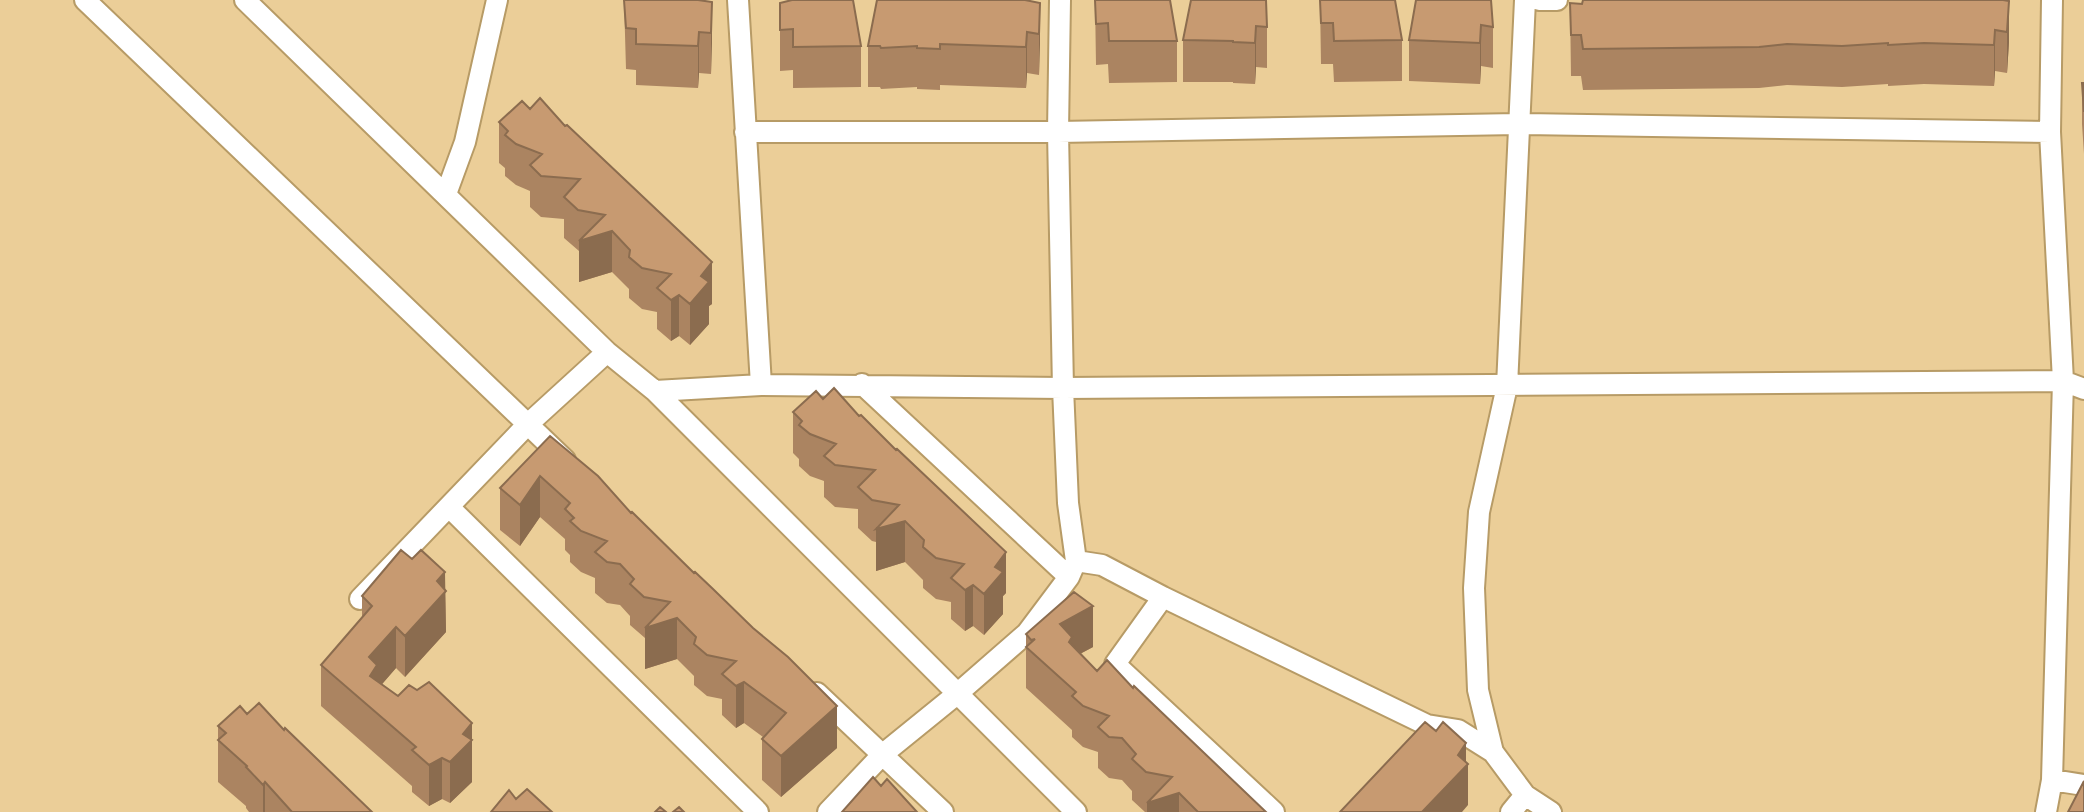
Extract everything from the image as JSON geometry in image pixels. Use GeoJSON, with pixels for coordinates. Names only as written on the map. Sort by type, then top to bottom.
{"type":"FeatureCollection","features":[{"type":"Feature","properties":{"kind":"street"},"geometry":{"type":"LineString","coordinates":[[85,0],[585,478]]}},
{"type":"Feature","properties":{"kind":"street"},"geometry":{"type":"LineString","coordinates":[[245,0],[607,352],[655,391],[1076,812]]}},
{"type":"Feature","properties":{"kind":"street"},"geometry":{"type":"LineString","coordinates":[[446,194],[465,142],[497,0]]}},
{"type":"Feature","properties":{"kind":"street"},"geometry":{"type":"LineString","coordinates":[[738,0],[761,385]]}},
{"type":"Feature","properties":{"kind":"street"},"geometry":{"type":"LineString","coordinates":[[828,812],[883,754],[1027,633],[1072,569],[1063,388],[1058,132],[1060,0]]}},
{"type":"Feature","properties":{"kind":"street"},"geometry":{"type":"LineString","coordinates":[[1493,752],[1478,690],[1474,588],[1479,512],[1507,386],[1525,0]]}},
{"type":"Feature","properties":{"kind":"street"},"geometry":{"type":"LineString","coordinates":[[1539,0],[1557,0]]}},
{"type":"Feature","properties":{"kind":"street"},"geometry":{"type":"LineString","coordinates":[[2046,812],[2052,780],[2063,381],[2050,132],[2052,0]]}},
{"type":"Feature","properties":{"kind":"street"},"geometry":{"type":"LineString","coordinates":[[745,132],[1058,132],[1518,124],[2050,132]]}},
{"type":"Feature","properties":{"kind":"street"},"geometry":{"type":"LineString","coordinates":[[360,599],[527,425],[607,352]]}},
{"type":"Feature","properties":{"kind":"street"},"geometry":{"type":"LineString","coordinates":[[655,391],[761,385],[862,384],[1063,388],[2063,381],[2084,389]]}},
{"type":"Feature","properties":{"kind":"street"},"geometry":{"type":"LineString","coordinates":[[862,384],[1072,569],[1102,565],[1421,731],[1458,730],[1493,752],[1525,795],[1551,812]]}},
{"type":"Feature","properties":{"kind":"street"},"geometry":{"type":"LineString","coordinates":[[449,507],[758,812]]}},
{"type":"Feature","properties":{"kind":"street"},"geometry":{"type":"LineString","coordinates":[[1163,597],[1115,664],[1274,812]]}},
{"type":"Feature","properties":{"kind":"street"},"geometry":{"type":"LineString","coordinates":[[803,679],[943,812]]}},
{"type":"Feature","properties":{"kind":"street"},"geometry":{"type":"LineString","coordinates":[[2052,780],[2084,785]]}},
{"type":"Feature","properties":{"kind":"street"},"geometry":{"type":"LineString","coordinates":[[1511,812],[1525,795]]}},
{"type":"Feature","properties":{"kind":"building"},"geometry":{"type":"Polygon","coordinates":[[[624,0],[712,2],[711,33],[699,32],[698,46],[636,44],[636,29],[626,28],[624,0]]]}},
{"type":"Feature","properties":{"kind":"building"},"geometry":{"type":"Polygon","coordinates":[[[792,0],[853,0],[861,46],[793,47],[793,29],[780,30],[780,3],[792,0]]]}},
{"type":"Feature","properties":{"kind":"building"},"geometry":{"type":"Polygon","coordinates":[[[877,0],[1025,0],[1040,3],[1039,34],[1027,32],[1026,47],[940,44],[940,49],[868,46],[877,0]]]}},
{"type":"Feature","properties":{"kind":"building"},"geometry":{"type":"Polygon","coordinates":[[[1095,0],[1170,0],[1177,41],[1109,41],[1108,23],[1096,24],[1095,0]]]}},
{"type":"Feature","properties":{"kind":"building"},"geometry":{"type":"Polygon","coordinates":[[[1191,0],[1266,0],[1267,27],[1256,26],[1255,43],[1183,40],[1191,0]]]}},
{"type":"Feature","properties":{"kind":"building"},"geometry":{"type":"Polygon","coordinates":[[[1320,0],[1395,0],[1402,40],[1334,41],[1333,23],[1321,23],[1320,0]]]}},
{"type":"Feature","properties":{"kind":"building"},"geometry":{"type":"Polygon","coordinates":[[[1416,0],[1491,0],[1493,27],[1481,25],[1480,43],[1409,40],[1416,0]]]}},
{"type":"Feature","properties":{"kind":"building"},"geometry":{"type":"Polygon","coordinates":[[[1583,0],[2009,1],[2007,32],[1995,30],[1994,45],[1888,43],[1583,49],[1581,35],[1571,35],[1570,3],[1582,4],[1583,0]]]}},
{"type":"Feature","properties":{"kind":"building"},"geometry":{"type":"Polygon","coordinates":[[[540,98],[565,126],[712,262],[701,276],[709,282],[690,304],[679,295],[671,300],[657,288],[671,274],[642,268],[629,257],[630,250],[612,231],[579,241],[605,215],[578,210],[564,197],[580,179],[541,176],[530,165],[542,154],[516,144],[505,135],[508,131],[499,122],[522,101],[530,109],[540,98]]]}},
{"type":"Feature","properties":{"kind":"building"},"geometry":{"type":"Polygon","coordinates":[[[834,388],[859,416],[1006,552],[995,567],[1003,572],[984,594],[973,585],[965,590],[951,578],[964,564],[936,558],[923,547],[924,540],[905,521],[876,529],[899,505],[872,500],[858,487],[875,470],[835,465],[824,456],[836,444],[810,434],[799,425],[802,421],[793,412],[816,391],[823,399],[834,388]]]}},
{"type":"Feature","properties":{"kind":"building"},"geometry":{"type":"Polygon","coordinates":[[[550,436],[598,476],[631,513],[837,706],[781,756],[762,739],[786,713],[744,682],[736,686],[722,674],[736,661],[707,655],[694,644],[696,637],[677,618],[645,628],[670,602],[644,597],[630,584],[634,579],[620,564],[607,562],[595,552],[607,541],[581,531],[570,521],[574,518],[565,509],[570,503],[540,476],[520,505],[500,488],[550,436]]]}},
{"type":"Feature","properties":{"kind":"building"},"geometry":{"type":"Polygon","coordinates":[[[401,550],[412,559],[421,550],[445,572],[437,581],[446,591],[405,636],[396,627],[369,657],[377,665],[370,676],[398,696],[409,685],[417,690],[429,682],[472,723],[463,734],[472,740],[450,762],[442,758],[429,765],[412,750],[416,747],[321,665],[372,606],[362,596],[401,550]]]}},
{"type":"Feature","properties":{"kind":"building"},"geometry":{"type":"Polygon","coordinates":[[[1074,592],[1093,606],[1060,624],[1072,637],[1069,642],[1097,671],[1107,660],[1266,812],[1198,812],[1179,793],[1147,803],[1172,777],[1146,772],[1132,759],[1136,754],[1122,738],[1109,737],[1098,727],[1109,716],[1083,706],[1072,696],[1076,692],[1026,647],[1035,639],[1031,640],[1026,634],[1074,592]]]}},
{"type":"Feature","properties":{"kind":"building"},"geometry":{"type":"Polygon","coordinates":[[[259,703],[372,812],[292,812],[265,782],[263,785],[218,740],[226,733],[218,726],[240,706],[247,714],[259,703]]]}},
{"type":"Feature","properties":{"kind":"building"},"geometry":{"type":"Polygon","coordinates":[[[1425,722],[1436,731],[1443,722],[1466,743],[1458,755],[1468,764],[1422,812],[1340,812],[1425,722]]]}},
{"type":"Feature","properties":{"kind":"building"},"geometry":{"type":"Polygon","coordinates":[[[873,777],[881,786],[887,779],[917,812],[842,812],[873,777]]]}},
{"type":"Feature","properties":{"kind":"building"},"geometry":{"type":"Polygon","coordinates":[[[2084,781],[2084,812],[2068,812],[2084,781]]]}},
{"type":"Feature","properties":{"kind":"building"},"geometry":{"type":"Polygon","coordinates":[[[527,789],[552,812],[491,812],[509,790],[516,799],[527,789]]]}}]}
